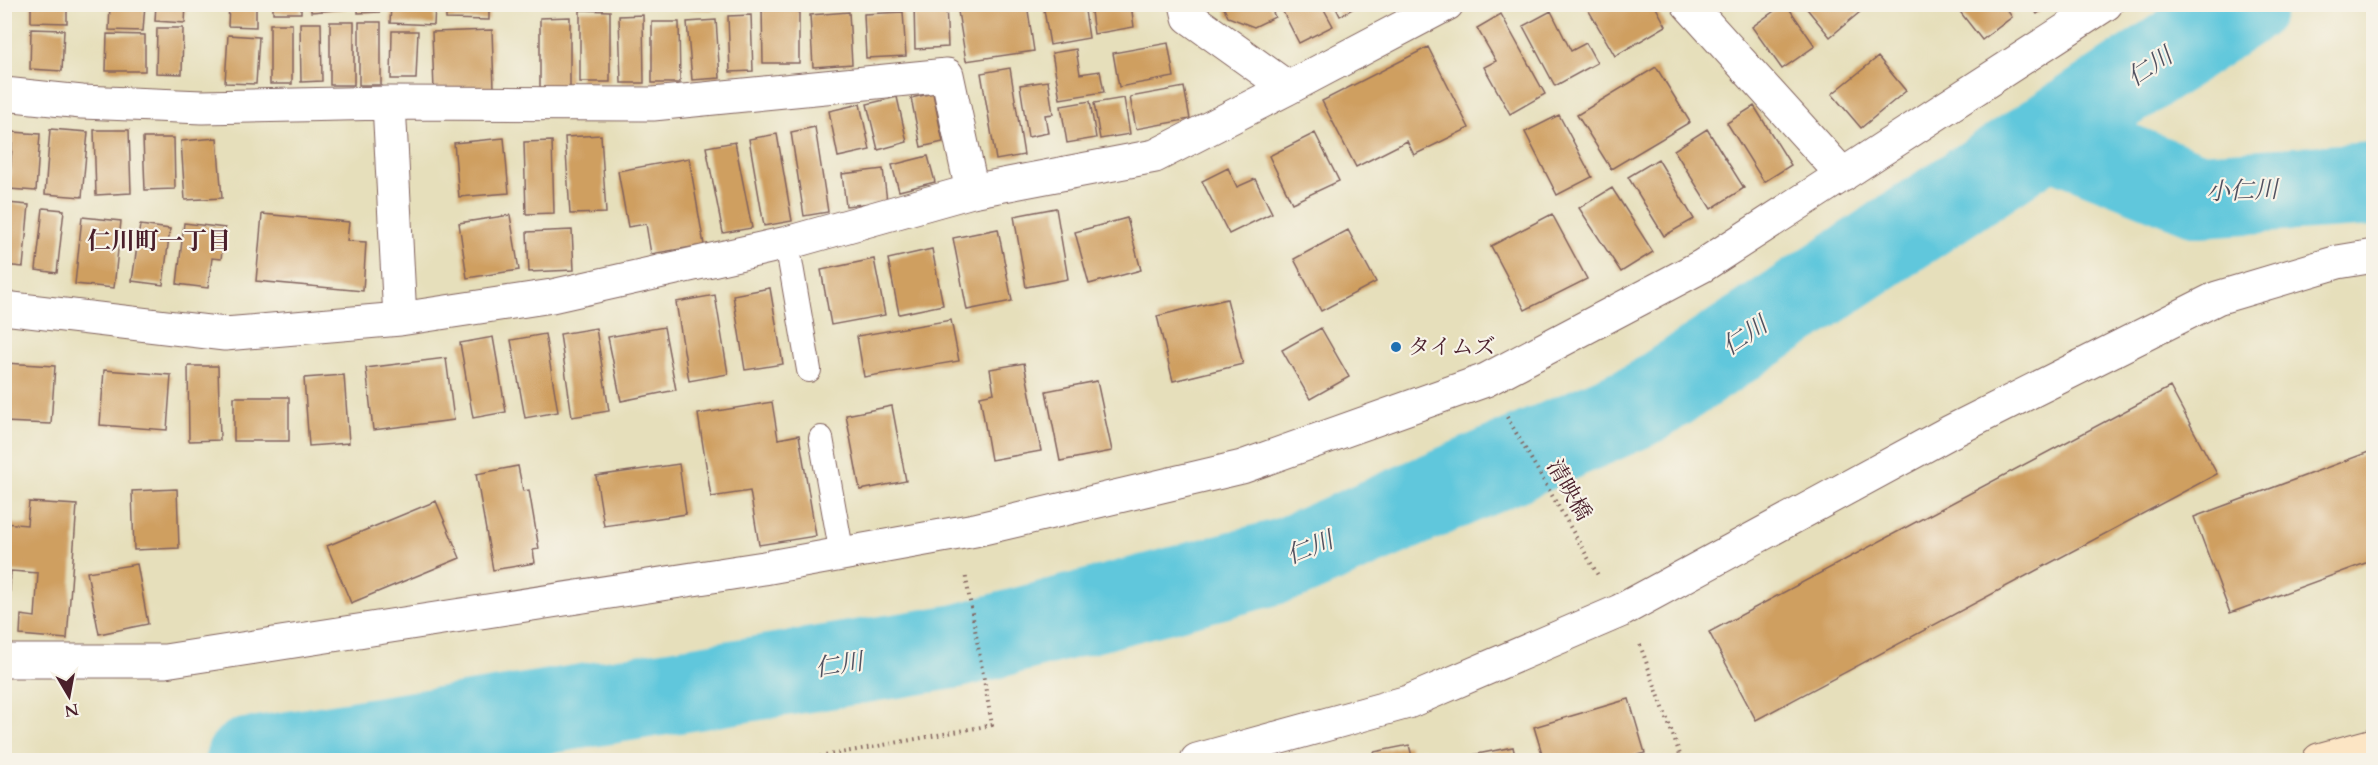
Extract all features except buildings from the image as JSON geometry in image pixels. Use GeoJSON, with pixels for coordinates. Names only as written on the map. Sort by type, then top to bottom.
{"type":"FeatureCollection","features":[{"type":"Feature","properties":{"kind":"street"},"geometry":{"type":"LineString","coordinates":[[1186,4],[1189,17],[1288,88]]}},
{"type":"Feature","properties":{"kind":"street"},"geometry":{"type":"LineString","coordinates":[[4,308],[225,334],[400,319],[552,296],[787,243],[972,191],[1155,156],[1447,4]]}},
{"type":"Feature","properties":{"kind":"street"},"geometry":{"type":"LineString","coordinates":[[1688,4],[1843,175]]}},
{"type":"Feature","properties":{"kind":"street"},"geometry":{"type":"LineString","coordinates":[[4,661],[165,661],[842,555],[1048,514],[1242,467],[1486,380],[1702,266],[2106,4]]}},
{"type":"Feature","properties":{"kind":"street"},"geometry":{"type":"LineString","coordinates":[[4,94],[82,102],[202,107],[389,103],[653,104],[947,75],[972,191]]}},
{"type":"Feature","properties":{"kind":"street"},"geometry":{"type":"LineString","coordinates":[[389,103],[400,319]]}},
{"type":"Feature","properties":{"kind":"street"},"geometry":{"type":"LineString","coordinates":[[1197,760],[1408,702],[1626,607],[1950,432],[2217,298],[2338,262],[2373,256]]}},
{"type":"Feature","properties":{"kind":"street"},"geometry":{"type":"LineString","coordinates":[[2319,760],[2373,745]]}},
{"type":"Feature","properties":{"kind":"lane"},"geometry":{"type":"LineString","coordinates":[[787,243],[809,369]]}},
{"type":"Feature","properties":{"kind":"lane"},"geometry":{"type":"LineString","coordinates":[[821,438],[842,555]]}},
{"type":"Feature","properties":{"kind":"path","name":"清映橋"},"geometry":{"type":"LineString","coordinates":[[1503,409],[1600,579]]}},
{"type":"Feature","properties":{"kind":"path"},"geometry":{"type":"LineString","coordinates":[[802,760],[992,726],[965,573],[953,575]]}},
{"type":"Feature","properties":{"kind":"path"},"geometry":{"type":"LineString","coordinates":[[1626,607],[1682,760]]}},
{"type":"Feature","properties":{"kind":"waterway","name":"仁川"},"geometry":{"type":"LineString","coordinates":[[247,760],[958,646],[1288,559],[1645,403],[2245,4]]}},
{"type":"Feature","properties":{"kind":"waterway","name":"小仁川"},"geometry":{"type":"LineString","coordinates":[[2049,135],[2199,195],[2374,184]]}},
{"type":"Feature","properties":{"kind":"place","name":"タイムズ"},"geometry":{"type":"Point","coordinates":[1396,347]}},
{"type":"Feature","properties":{"kind":"district","name":"仁川町一丁目"},"geometry":{"type":"Point","coordinates":[159,241]}}]}
